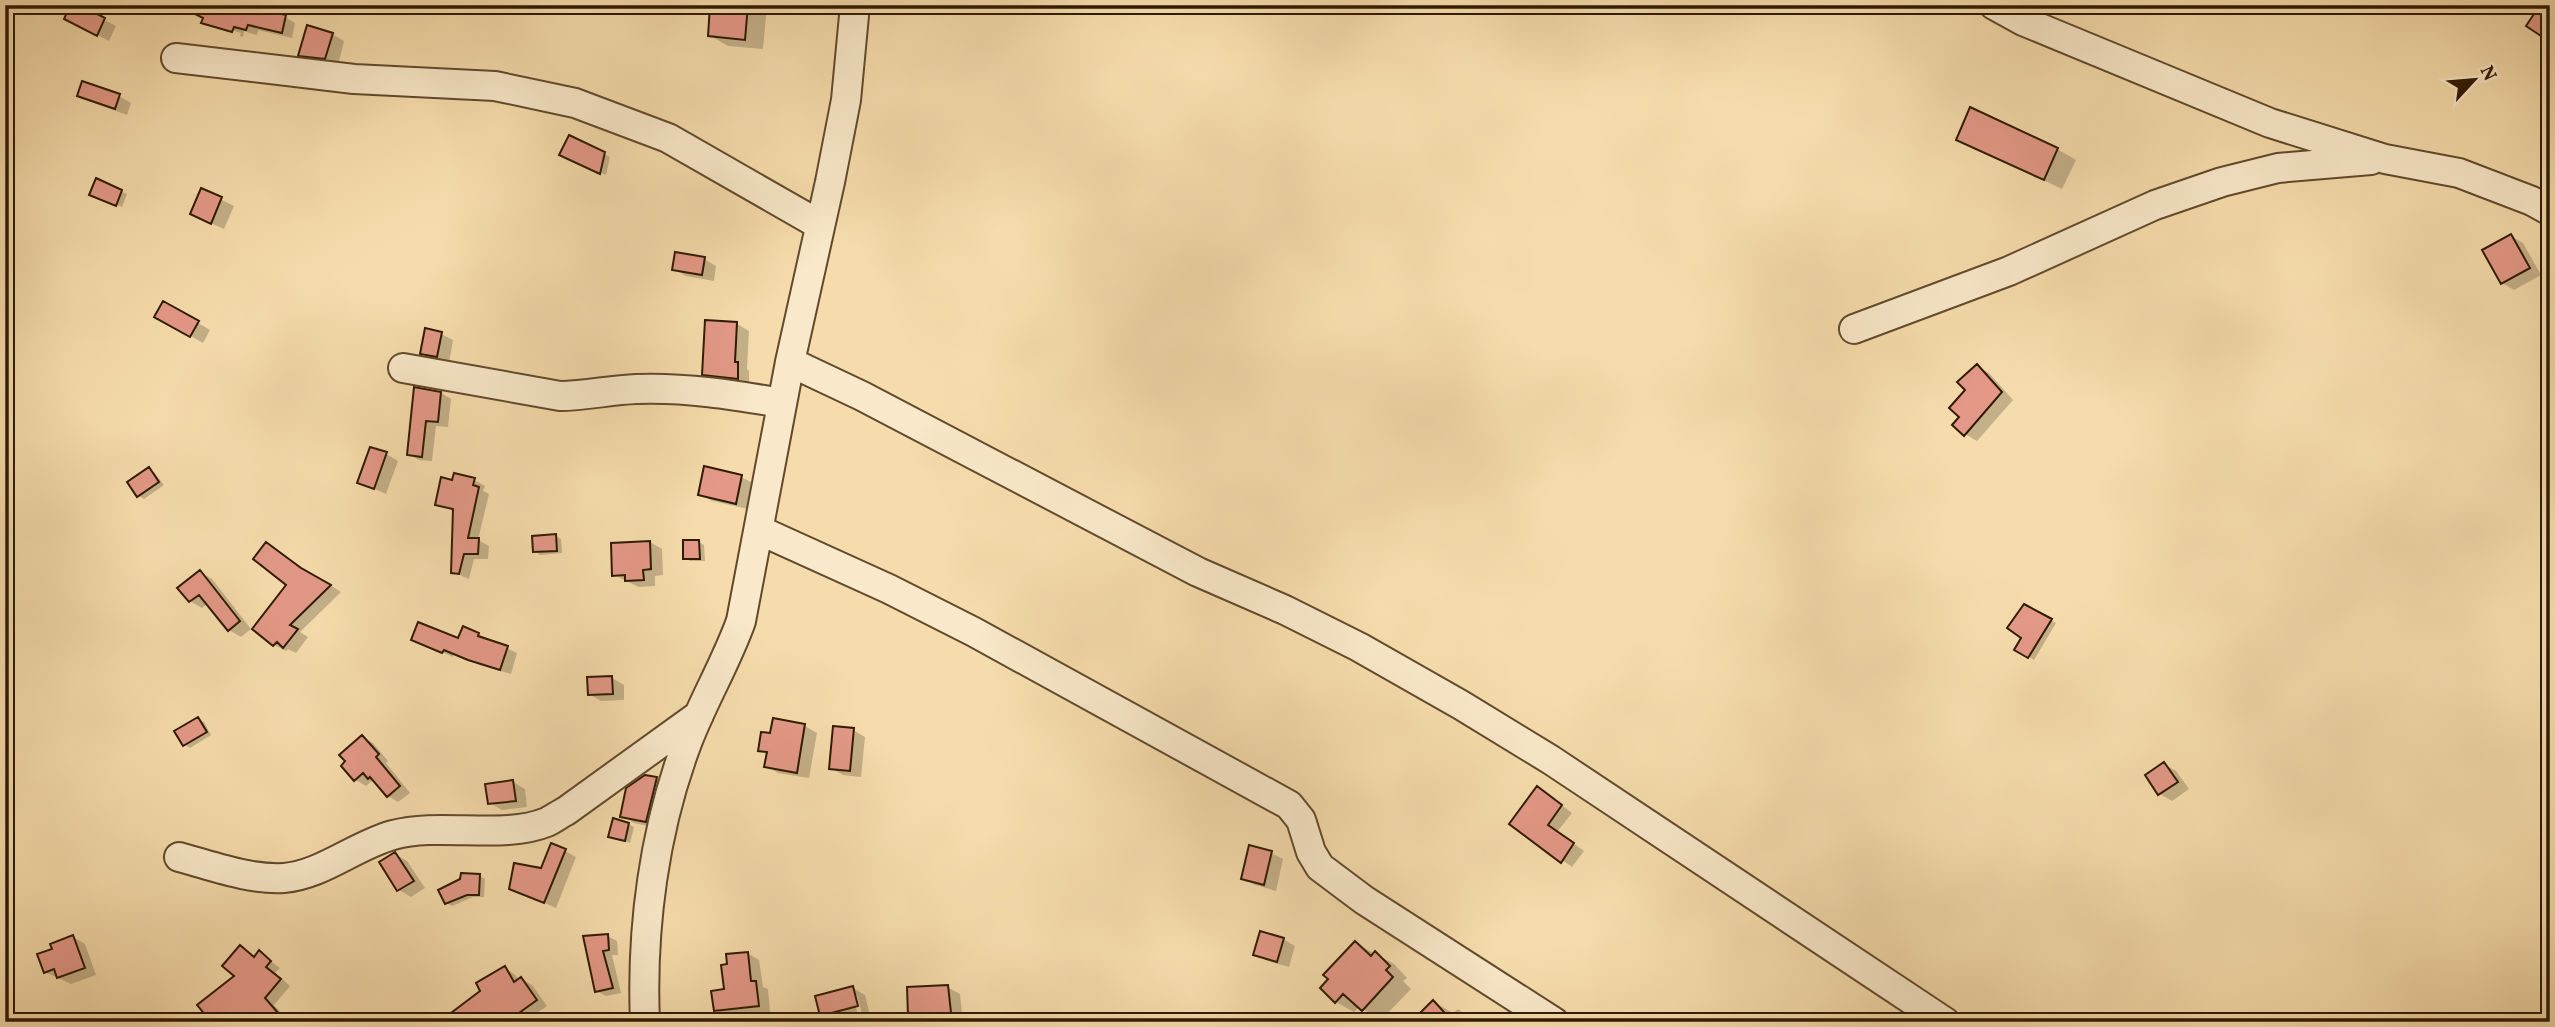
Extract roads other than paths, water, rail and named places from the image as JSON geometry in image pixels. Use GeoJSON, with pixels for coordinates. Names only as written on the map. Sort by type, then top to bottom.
{"type":"FeatureCollection","features":[{"type":"Feature","properties":{"kind":"street"},"geometry":{"type":"LineString","coordinates":[[645,1022],[644,952],[659,849],[676,774],[741,621],[790,362],[846,100],[855,5]]}},
{"type":"Feature","properties":{"kind":"street"},"geometry":{"type":"LineString","coordinates":[[1994,5],[2023,21],[2270,124],[2385,159],[2459,173],[2532,201],[2550,211]]}},
{"type":"Feature","properties":{"kind":"street"},"geometry":{"type":"LineString","coordinates":[[176,58],[354,79],[495,86],[575,103],[668,138],[820,225]]}},
{"type":"Feature","properties":{"kind":"street"},"geometry":{"type":"LineString","coordinates":[[1854,330],[2009,271],[2155,205],[2222,182],[2278,168],[2385,159]]}},
{"type":"Feature","properties":{"kind":"street"},"geometry":{"type":"LineString","coordinates":[[790,362],[862,396],[1198,572],[1285,610],[1359,647],[1461,705],[1551,761],[1945,1022]]}},
{"type":"Feature","properties":{"kind":"street"},"geometry":{"type":"LineString","coordinates":[[403,368],[560,396],[663,388],[782,402]]}},
{"type":"Feature","properties":{"kind":"street"},"geometry":{"type":"LineString","coordinates":[[759,530],[889,589],[974,632],[1289,805],[1301,820],[1311,852],[1320,867],[1364,900],[1554,1022]]}},
{"type":"Feature","properties":{"kind":"street"},"geometry":{"type":"LineString","coordinates":[[180,857],[257,877],[286,878],[314,870],[366,844],[393,835],[417,830],[521,828],[547,822],[699,715]]}}]}
